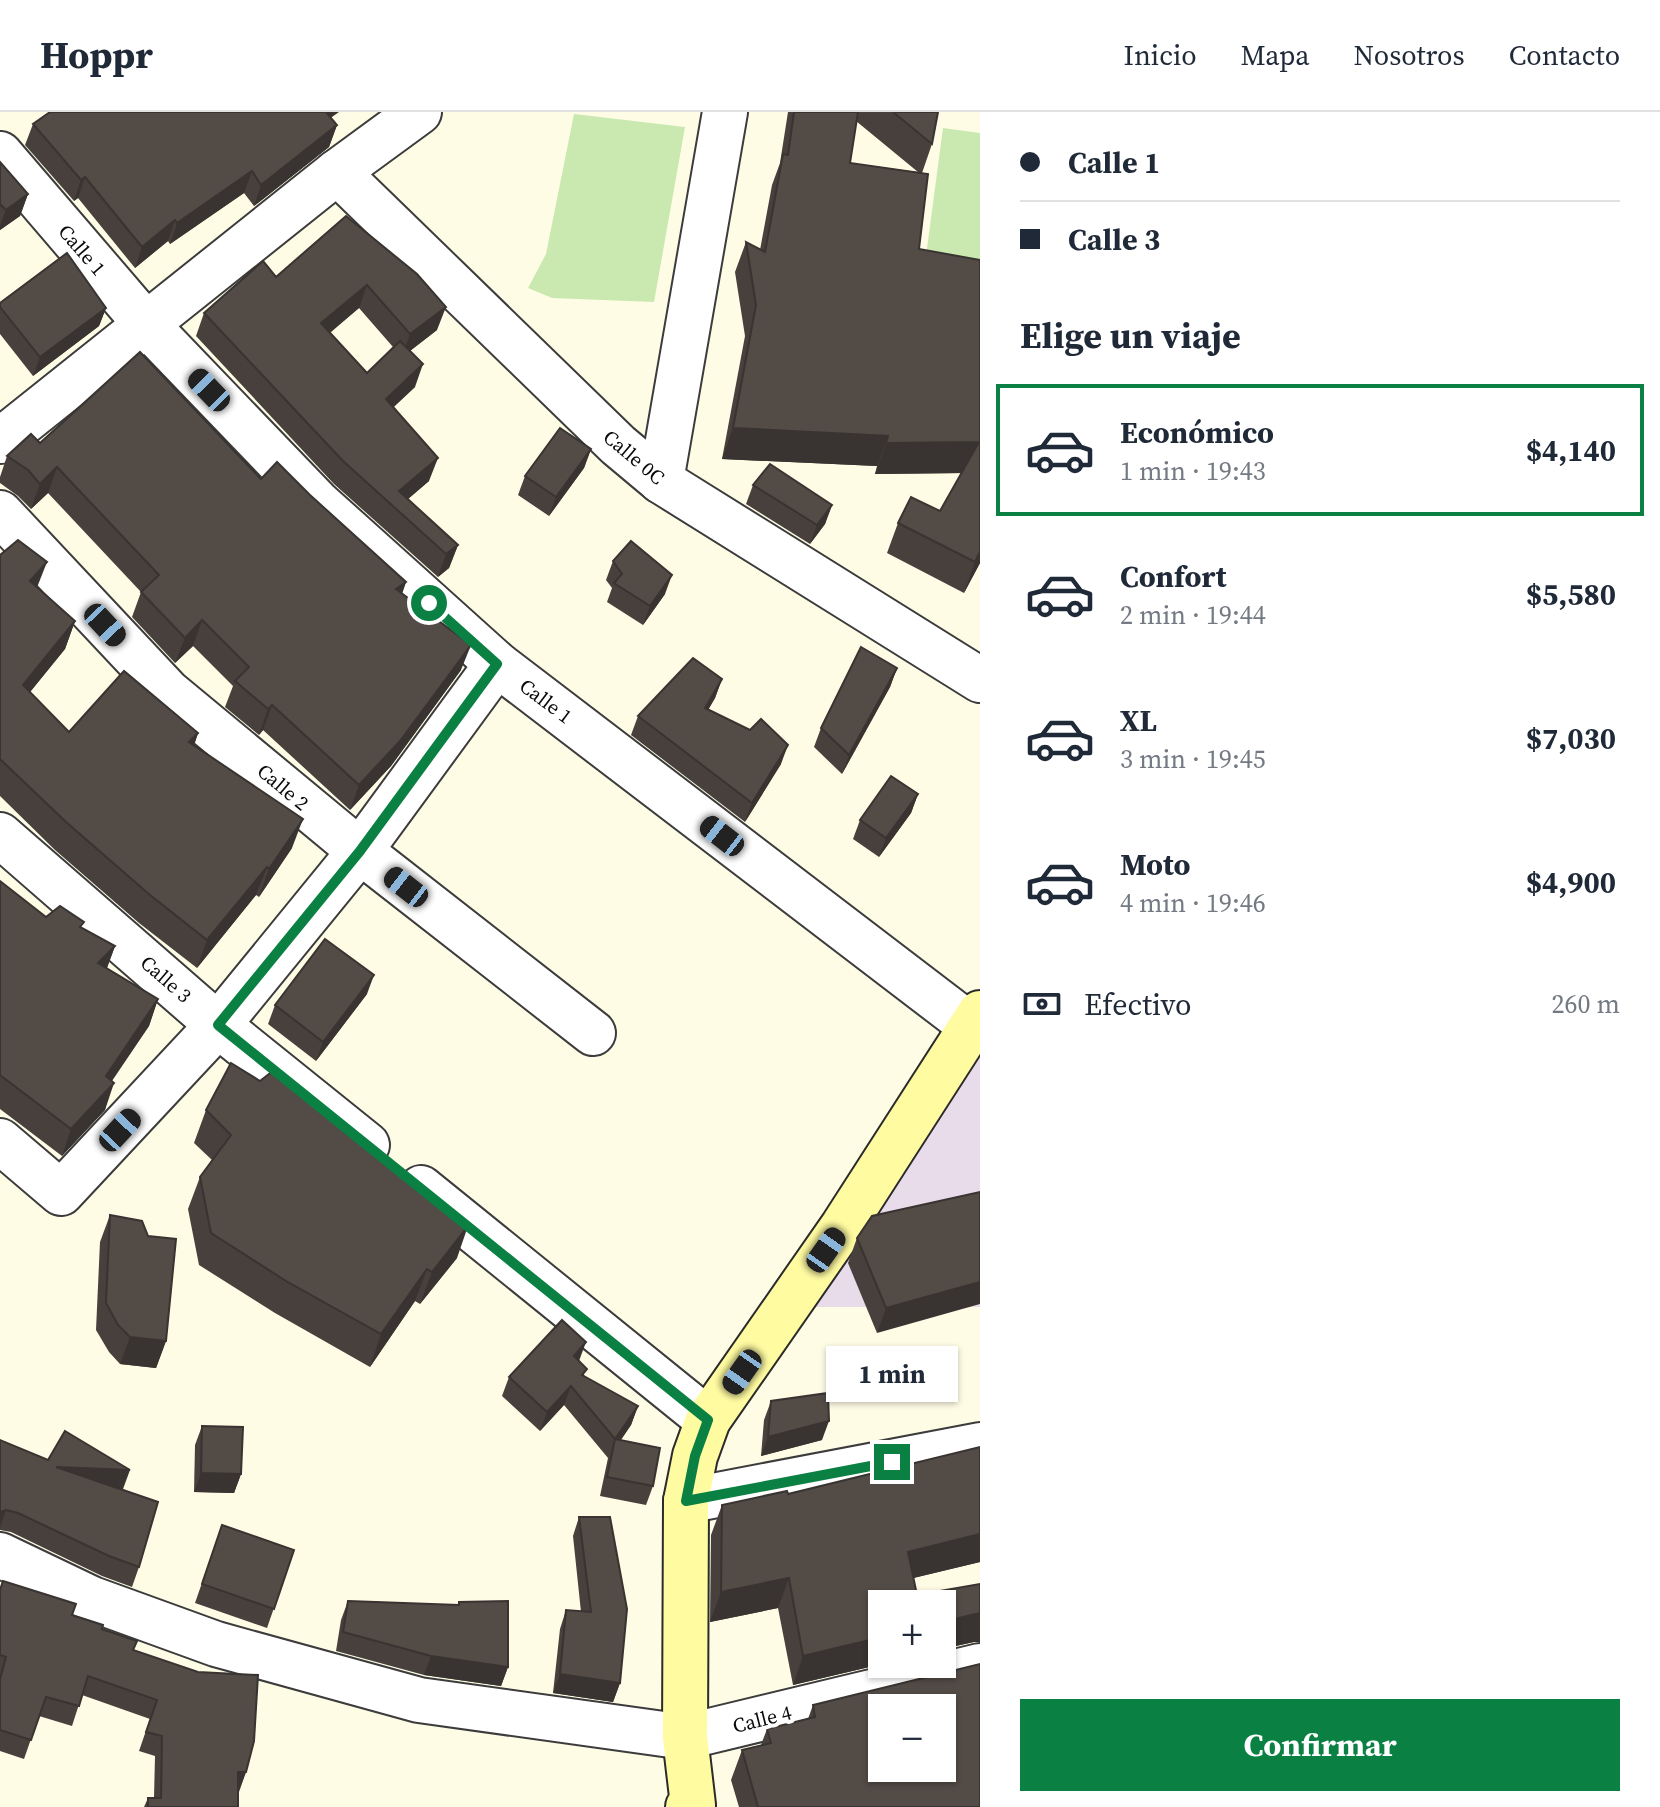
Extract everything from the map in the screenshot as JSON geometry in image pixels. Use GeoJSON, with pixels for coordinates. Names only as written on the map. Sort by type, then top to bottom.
{"type":"FeatureCollection","features":[{"type":"Feature","properties":{"kind":"street"},"geometry":{"type":"LineString","coordinates":[[0,441],[337,172],[419,112]]}},
{"type":"Feature","properties":{"kind":"street"},"geometry":{"type":"LineString","coordinates":[[661,481],[725,112]]}},
{"type":"Feature","properties":{"kind":"street","name":"Calle 1"},"geometry":{"type":"LineString","coordinates":[[0,154],[145,323],[317,502],[497,664],[976,1019]]}},
{"type":"Feature","properties":{"kind":"street","name":"Calle 0C"},"geometry":{"type":"LineString","coordinates":[[337,172],[618,445],[661,481],[980,680]]}},
{"type":"Feature","properties":{"kind":"street","name":"Calle 2"},"geometry":{"type":"LineString","coordinates":[[0,513],[168,692],[360,851],[593,1033]]}},
{"type":"Feature","properties":{"kind":"street"},"geometry":{"type":"LineString","coordinates":[[0,1141],[61,1193],[218,1025],[360,851],[497,664]]}},
{"type":"Feature","properties":{"kind":"street","name":"Calle 3"},"geometry":{"type":"LineString","coordinates":[[0,835],[218,1025],[708,1420]]}},
{"type":"Feature","properties":{"kind":"street"},"geometry":{"type":"LineString","coordinates":[[691,1806],[685,1737],[686,1501],[695,1456],[708,1420],[843,1226],[976,1019]]}},
{"type":"Feature","properties":{"kind":"street"},"geometry":{"type":"LineString","coordinates":[[686,1501],[980,1445]]}},
{"type":"Feature","properties":{"kind":"street"},"geometry":{"type":"LineString","coordinates":[[0,1555],[92,1599],[216,1644],[419,1700],[685,1737]]}},
{"type":"Feature","properties":{"kind":"street","name":"Calle 4"},"geometry":{"type":"LineString","coordinates":[[685,1737],[980,1666]]}},
{"type":"Feature","properties":{"kind":"shaded area"},"geometry":{"type":"Polygon","coordinates":[[[980,1040],[980,1307],[808,1307],[980,1040]]]}},
{"type":"Feature","properties":{"kind":"green space"},"geometry":{"type":"Polygon","coordinates":[[[574,114],[685,127],[654,302],[552,298],[528,288],[546,254],[574,114]]]}},
{"type":"Feature","properties":{"kind":"green space"},"geometry":{"type":"Polygon","coordinates":[[[943,128],[980,133],[980,278],[924,271],[943,128]]]}},
{"type":"Feature","properties":{"kind":"building"},"geometry":{"type":"Polygon","coordinates":[[[50,112],[326,112],[337,125],[261,185],[252,171],[177,223],[175,220],[142,247],[85,177],[81,180],[33,124],[50,112]]]}},
{"type":"Feature","properties":{"kind":"building"},"geometry":{"type":"Polygon","coordinates":[[[794,112],[858,112],[850,163],[928,174],[919,249],[980,260],[980,552],[975,562],[898,523],[911,497],[940,511],[979,442],[886,443],[888,436],[733,428],[756,305],[746,242],[765,252],[783,154],[788,155],[794,112]]]}},
{"type":"Feature","properties":{"kind":"building"},"geometry":{"type":"Polygon","coordinates":[[[893,112],[938,112],[932,144],[893,112]]]}},
{"type":"Feature","properties":{"kind":"building"},"geometry":{"type":"Polygon","coordinates":[[[0,162],[28,194],[6,210],[0,204],[0,162]]]}},
{"type":"Feature","properties":{"kind":"building"},"geometry":{"type":"Polygon","coordinates":[[[346,216],[417,274],[446,307],[410,334],[367,285],[321,323],[367,373],[400,341],[423,364],[386,399],[438,458],[399,491],[458,545],[446,554],[343,461],[204,313],[263,261],[276,277],[346,216]]]}},
{"type":"Feature","properties":{"kind":"building"},"geometry":{"type":"Polygon","coordinates":[[[67,253],[106,308],[40,357],[0,303],[67,253]]]}},
{"type":"Feature","properties":{"kind":"building"},"geometry":{"type":"Polygon","coordinates":[[[140,352],[261,479],[277,462],[406,582],[396,589],[471,645],[400,741],[359,785],[272,705],[268,709],[235,681],[249,667],[202,620],[185,638],[141,592],[159,575],[57,467],[40,484],[28,470],[7,456],[31,434],[40,443],[140,352]]]}},
{"type":"Feature","properties":{"kind":"building"},"geometry":{"type":"Polygon","coordinates":[[[560,428],[591,449],[556,497],[525,476],[560,428]]]}},
{"type":"Feature","properties":{"kind":"building"},"geometry":{"type":"Polygon","coordinates":[[[770,464],[832,505],[817,525],[753,485],[770,464]]]}},
{"type":"Feature","properties":{"kind":"building"},"geometry":{"type":"Polygon","coordinates":[[[18,540],[47,562],[30,581],[75,621],[23,685],[69,732],[124,671],[198,733],[189,742],[303,819],[269,869],[267,867],[207,940],[66,822],[0,759],[0,555],[18,540]]]}},
{"type":"Feature","properties":{"kind":"building"},"geometry":{"type":"Polygon","coordinates":[[[631,541],[672,575],[650,606],[614,583],[622,574],[613,561],[631,541]]]}},
{"type":"Feature","properties":{"kind":"building"},"geometry":{"type":"Polygon","coordinates":[[[861,647],[897,668],[849,755],[821,728],[861,647]]]}},
{"type":"Feature","properties":{"kind":"building"},"geometry":{"type":"Polygon","coordinates":[[[693,658],[722,679],[705,708],[750,730],[761,719],[788,745],[752,803],[638,716],[693,658]]]}},
{"type":"Feature","properties":{"kind":"building"},"geometry":{"type":"Polygon","coordinates":[[[891,776],[918,794],[886,838],[860,820],[891,776]]]}},
{"type":"Feature","properties":{"kind":"building"},"geometry":{"type":"Polygon","coordinates":[[[0,881],[46,917],[60,906],[84,922],[80,927],[115,946],[98,963],[158,999],[106,1076],[114,1083],[71,1129],[0,1075],[0,881]]]}},
{"type":"Feature","properties":{"kind":"building"},"geometry":{"type":"Polygon","coordinates":[[[325,939],[374,975],[323,1042],[275,1005],[325,939]]]}},
{"type":"Feature","properties":{"kind":"building"},"geometry":{"type":"Polygon","coordinates":[[[231,1063],[260,1081],[274,1070],[468,1226],[432,1272],[427,1269],[381,1334],[286,1281],[211,1233],[200,1177],[231,1135],[206,1110],[231,1063]]]}},
{"type":"Feature","properties":{"kind":"building"},"geometry":{"type":"Polygon","coordinates":[[[980,1192],[980,1282],[886,1308],[857,1238],[872,1216],[980,1192]]]}},
{"type":"Feature","properties":{"kind":"building"},"geometry":{"type":"Polygon","coordinates":[[[110,1215],[142,1221],[148,1236],[176,1239],[166,1341],[130,1337],[118,1325],[106,1303],[110,1215]]]}},
{"type":"Feature","properties":{"kind":"building"},"geometry":{"type":"Polygon","coordinates":[[[562,1320],[586,1342],[574,1356],[587,1369],[582,1375],[638,1406],[615,1439],[571,1386],[547,1412],[509,1377],[562,1320]]]}},
{"type":"Feature","properties":{"kind":"building"},"geometry":{"type":"Polygon","coordinates":[[[828,1393],[829,1421],[768,1437],[771,1401],[828,1393]]]}},
{"type":"Feature","properties":{"kind":"building"},"geometry":{"type":"Polygon","coordinates":[[[202,1426],[243,1427],[241,1474],[201,1473],[202,1426]]]}},
{"type":"Feature","properties":{"kind":"building"},"geometry":{"type":"Polygon","coordinates":[[[65,1431],[130,1470],[56,1467],[158,1502],[139,1567],[18,1513],[0,1512],[0,1440],[48,1460],[65,1431]]]}},
{"type":"Feature","properties":{"kind":"building"},"geometry":{"type":"Polygon","coordinates":[[[615,1439],[660,1448],[653,1486],[607,1477],[615,1439]]]}},
{"type":"Feature","properties":{"kind":"building"},"geometry":{"type":"Polygon","coordinates":[[[980,1447],[980,1534],[908,1552],[916,1590],[868,1590],[868,1640],[803,1656],[789,1578],[721,1592],[722,1505],[787,1491],[788,1494],[980,1447]]]}},
{"type":"Feature","properties":{"kind":"building"},"geometry":{"type":"Polygon","coordinates":[[[579,1517],[610,1517],[627,1609],[620,1683],[560,1674],[566,1610],[591,1612],[579,1517]]]}},
{"type":"Feature","properties":{"kind":"building"},"geometry":{"type":"Polygon","coordinates":[[[222,1525],[294,1550],[274,1609],[202,1584],[222,1525]]]}},
{"type":"Feature","properties":{"kind":"building"},"geometry":{"type":"Polygon","coordinates":[[[3,1581],[76,1604],[72,1615],[137,1641],[133,1650],[198,1672],[258,1675],[254,1741],[246,1772],[238,1772],[238,1807],[148,1807],[148,1798],[161,1798],[162,1736],[146,1732],[157,1700],[88,1676],[79,1706],[46,1697],[31,1740],[0,1730],[0,1679],[6,1657],[0,1655],[0,1590],[3,1581]]]}},
{"type":"Feature","properties":{"kind":"building"},"geometry":{"type":"Polygon","coordinates":[[[980,1584],[980,1613],[956,1619],[956,1590],[946,1590],[980,1584]]]}},
{"type":"Feature","properties":{"kind":"building"},"geometry":{"type":"Polygon","coordinates":[[[348,1601],[459,1605],[459,1602],[508,1601],[508,1667],[431,1656],[343,1632],[348,1601]]]}},
{"type":"Feature","properties":{"kind":"building"},"geometry":{"type":"Polygon","coordinates":[[[980,1664],[980,1807],[758,1807],[742,1750],[771,1743],[767,1729],[815,1717],[813,1705],[923,1678],[956,1678],[956,1670],[980,1664]]]}},
{"type":"Feature","properties":{"kind":"route"},"geometry":{"type":"LineString","coordinates":[[429,603],[497,664],[360,851],[218,1025],[708,1420],[695,1456],[686,1501],[892,1462]]}}]}
